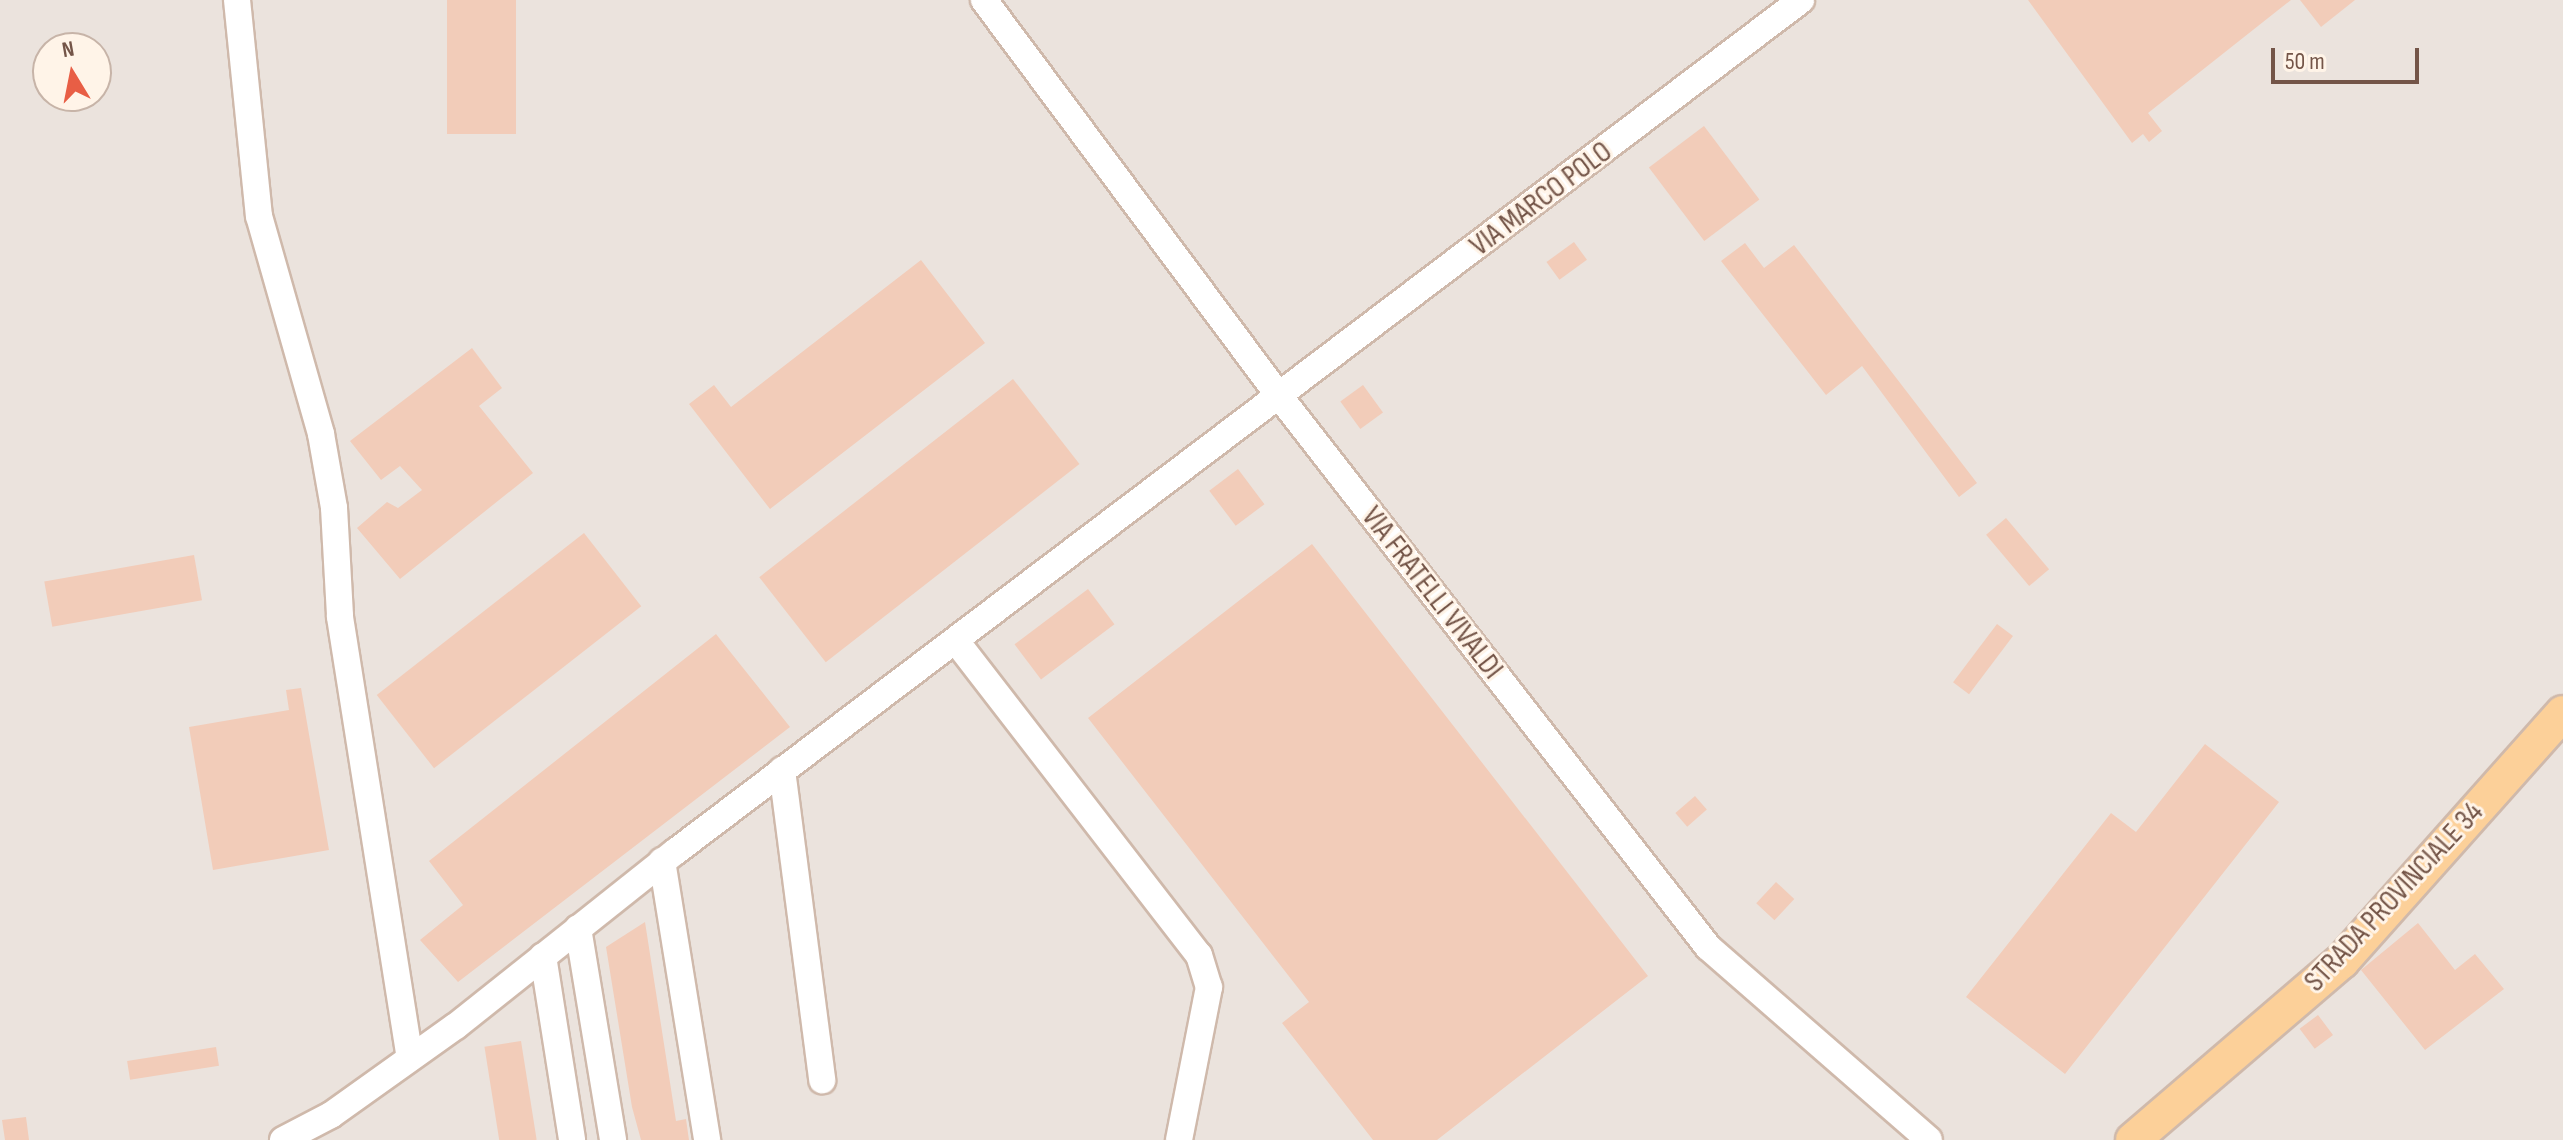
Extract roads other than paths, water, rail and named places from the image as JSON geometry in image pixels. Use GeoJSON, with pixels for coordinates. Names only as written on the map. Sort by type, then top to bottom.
{"type":"FeatureCollection","features":[{"type":"Feature","properties":{"kind":"main road","name":"STRADA PROVINCIALE 34"},"geometry":{"type":"LineString","coordinates":[[2138,1138],[2342,961],[2563,713]]}},
{"type":"Feature","properties":{"kind":"street"},"geometry":{"type":"LineString","coordinates":[[237,0],[259,216],[321,434],[334,508],[340,617],[409,1054]]}},
{"type":"Feature","properties":{"kind":"street","name":"VIA FRATELLI VIVALDI"},"geometry":{"type":"LineString","coordinates":[[984,0],[1280,397],[1708,947],[1929,1140]]}},
{"type":"Feature","properties":{"kind":"street","name":"VIA MARCO POLO"},"geometry":{"type":"LineString","coordinates":[[283,1140],[331,1115],[409,1054],[456,1026],[662,861],[1280,397],[1801,0]]}},
{"type":"Feature","properties":{"kind":"street"},"geometry":{"type":"LineString","coordinates":[[956,641],[1199,955],[1209,987],[1179,1140]]}},
{"type":"Feature","properties":{"kind":"street"},"geometry":{"type":"LineString","coordinates":[[823,739],[827,766]]}},
{"type":"Feature","properties":{"kind":"street"},"geometry":{"type":"LineString","coordinates":[[782,770],[822,1080]]}},
{"type":"Feature","properties":{"kind":"street"},"geometry":{"type":"LineString","coordinates":[[662,861],[707,1140]]}},
{"type":"Feature","properties":{"kind":"street"},"geometry":{"type":"LineString","coordinates":[[578,928],[613,1140]]}},
{"type":"Feature","properties":{"kind":"street"},"geometry":{"type":"LineString","coordinates":[[543,956],[572,1140]]}}]}
